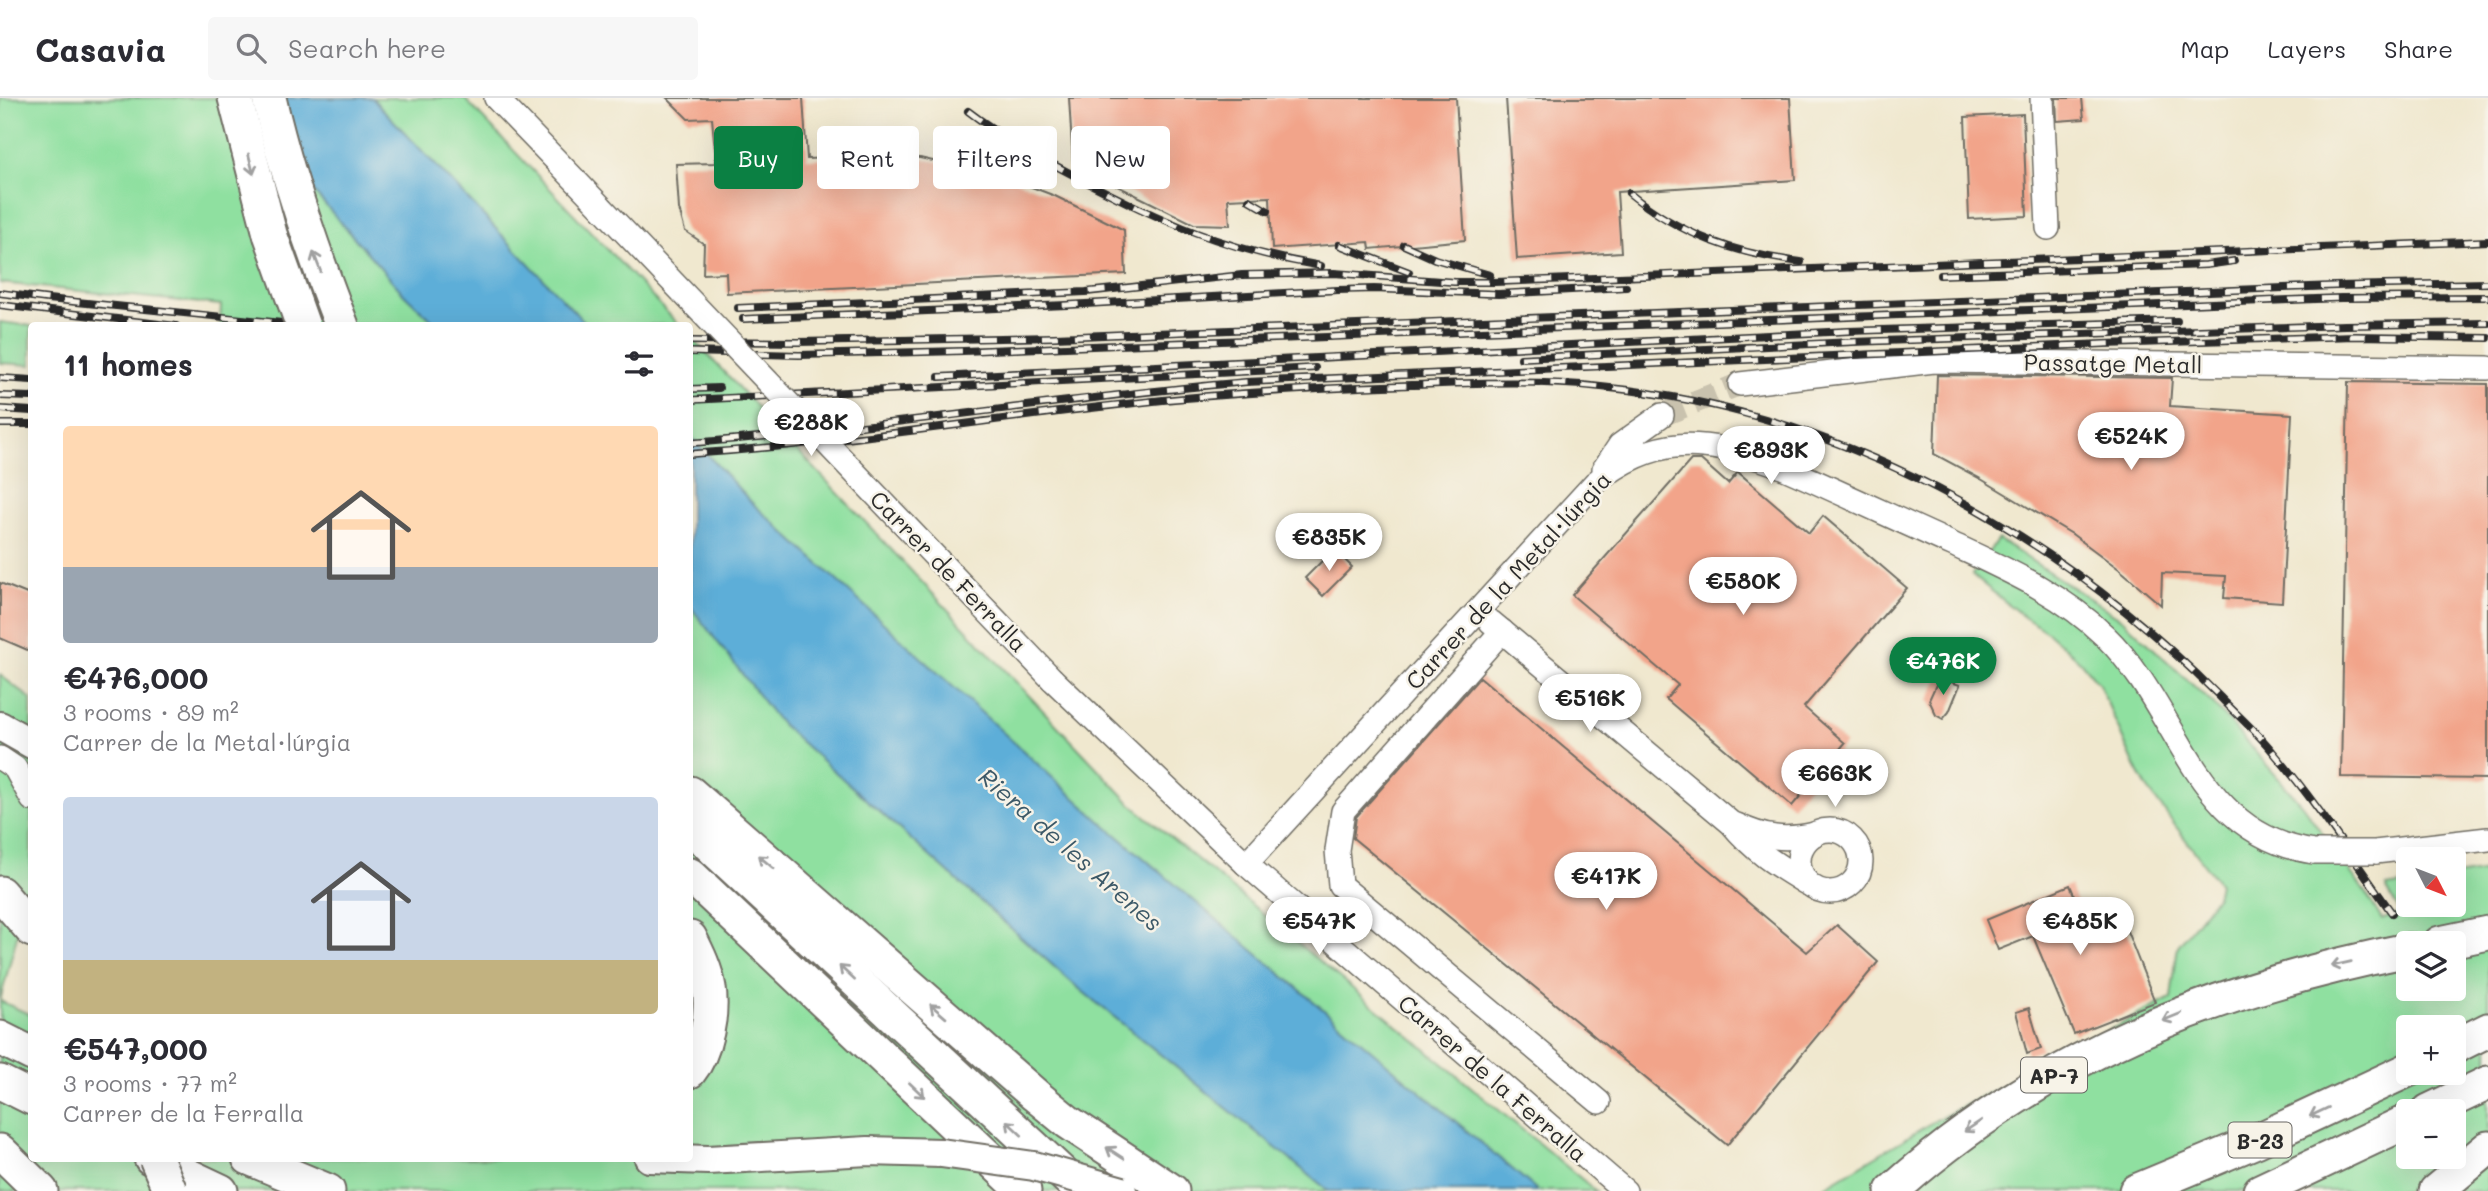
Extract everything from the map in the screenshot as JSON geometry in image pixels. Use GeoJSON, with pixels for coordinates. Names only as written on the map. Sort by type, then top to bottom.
{"type":"FeatureCollection","features":[{"type":"Feature","properties":{"kind":"highway"},"geometry":{"type":"LineString","coordinates":[[235,98],[260,202],[301,322]]}},
{"type":"Feature","properties":{"kind":"highway"},"geometry":{"type":"LineString","coordinates":[[269,98],[280,148],[298,208],[341,322]]}},
{"type":"Feature","properties":{"kind":"highway"},"geometry":{"type":"LineString","coordinates":[[693,796],[746,845],[1035,1095],[1068,1122],[1172,1191]]}},
{"type":"Feature","properties":{"kind":"highway"},"geometry":{"type":"LineString","coordinates":[[693,830],[1082,1191]]}},
{"type":"Feature","properties":{"kind":"highway"},"geometry":{"type":"LineString","coordinates":[[693,878],[1024,1191]]}},
{"type":"Feature","properties":{"kind":"highway"},"geometry":{"type":"LineString","coordinates":[[0,892],[28,925]]}},
{"type":"Feature","properties":{"kind":"highway"},"geometry":{"type":"LineString","coordinates":[[2466,938],[2488,933]]}},
{"type":"Feature","properties":{"kind":"highway"},"geometry":{"type":"LineString","coordinates":[[693,944],[710,989],[705,1040],[693,1067]]}},
{"type":"Feature","properties":{"kind":"highway","name":"AP-7"},"geometry":{"type":"LineString","coordinates":[[1892,1191],[1959,1135],[2060,1071],[2152,1025],[2236,993],[2317,970],[2396,953]]}},
{"type":"Feature","properties":{"kind":"highway"},"geometry":{"type":"LineString","coordinates":[[2466,1042],[2488,1030]]}},
{"type":"Feature","properties":{"kind":"highway"},"geometry":{"type":"LineString","coordinates":[[0,1038],[28,1052]]}},
{"type":"Feature","properties":{"kind":"highway","name":"B-23"},"geometry":{"type":"LineString","coordinates":[[2136,1191],[2256,1141],[2396,1076]]}},
{"type":"Feature","properties":{"kind":"highway"},"geometry":{"type":"LineString","coordinates":[[0,1082],[28,1096]]}},
{"type":"Feature","properties":{"kind":"highway"},"geometry":{"type":"LineString","coordinates":[[2454,1099],[2488,1083]]}},
{"type":"Feature","properties":{"kind":"highway","name":"B-23"},"geometry":{"type":"LineString","coordinates":[[2260,1191],[2396,1127]]}},
{"type":"Feature","properties":{"kind":"highway"},"geometry":{"type":"LineString","coordinates":[[2437,1191],[2488,1147]]}},
{"type":"Feature","properties":{"kind":"highway"},"geometry":{"type":"LineString","coordinates":[[0,1151],[41,1191]]}},
{"type":"Feature","properties":{"kind":"highway"},"geometry":{"type":"LineString","coordinates":[[155,1162],[170,1191]]}},
{"type":"Feature","properties":{"kind":"highway"},"geometry":{"type":"LineString","coordinates":[[161,1162],[220,1191]]}},
{"type":"Feature","properties":{"kind":"highway"},"geometry":{"type":"LineString","coordinates":[[259,1162],[328,1191]]}},
{"type":"Feature","properties":{"kind":"main road"},"geometry":{"type":"LineString","coordinates":[[0,726],[28,742]]}},
{"type":"Feature","properties":{"kind":"main road"},"geometry":{"type":"LineString","coordinates":[[693,1159],[868,1151],[941,1153],[1034,1166],[1122,1191]]}},
{"type":"Feature","properties":{"kind":"street","name":"Carrer de Ferralla"},"geometry":{"type":"LineString","coordinates":[[496,98],[1052,679]]}},
{"type":"Feature","properties":{"kind":"street"},"geometry":{"type":"LineString","coordinates":[[2042,98],[2048,228]]}},
{"type":"Feature","properties":{"kind":"street","name":"Passatge Metall"},"geometry":{"type":"LineString","coordinates":[[1740,384],[1934,361],[2488,368]]}},
{"type":"Feature","properties":{"kind":"street"},"geometry":{"type":"LineString","coordinates":[[1595,483],[1620,445],[1661,415]]}},
{"type":"Feature","properties":{"kind":"street","name":"Carrer de la Metal·lúrgia"},"geometry":{"type":"LineString","coordinates":[[1246,864],[1595,483],[1629,458],[1664,446],[1680,445],[1728,450],[1773,463],[2042,587],[2088,620],[2122,653],[2150,692],[2208,788],[2233,816],[2280,845],[2314,852],[2375,852],[2488,839]]}},
{"type":"Feature","properties":{"kind":"street"},"geometry":{"type":"LineString","coordinates":[[1477,611],[1731,823],[1764,858],[1817,890],[1828,893],[1848,888],[1860,870],[1862,860],[1854,841],[1846,834],[1825,830],[1797,838],[1768,838],[1731,823]]}},
{"type":"Feature","properties":{"kind":"street"},"geometry":{"type":"LineString","coordinates":[[1502,631],[1343,811],[1337,850],[1340,885],[1599,1102]]}},
{"type":"Feature","properties":{"kind":"street","name":"Carrer de la Ferralla"},"geometry":{"type":"LineString","coordinates":[[1052,679],[1246,864],[1625,1191]]}},
{"type":"Feature","properties":{"kind":"street"},"geometry":{"type":"LineString","coordinates":[[0,758],[15,768],[28,792]]}},
{"type":"Feature","properties":{"kind":"street"},"geometry":{"type":"LineString","coordinates":[[1808,884],[1799,867],[1799,858],[1802,848],[1815,834]]}},
{"type":"Feature","properties":{"kind":"green space"},"geometry":{"type":"Polygon","coordinates":[[[0,98],[231,98],[403,293],[434,322],[220,322],[221,305],[0,283],[0,98]]]}},
{"type":"Feature","properties":{"kind":"green space"},"geometry":{"type":"Polygon","coordinates":[[[372,98],[464,98],[676,322],[584,322],[372,98]]]}},
{"type":"Feature","properties":{"kind":"green space"},"geometry":{"type":"Polygon","coordinates":[[[0,322],[28,326],[28,365],[0,363],[0,322]]]}},
{"type":"Feature","properties":{"kind":"green space"},"geometry":{"type":"Polygon","coordinates":[[[693,339],[1132,805],[1596,1191],[1538,1191],[1101,822],[752,503],[693,439],[693,339]]]}},
{"type":"Feature","properties":{"kind":"green space"},"geometry":{"type":"Polygon","coordinates":[[[1998,539],[2123,620],[2214,705],[2302,805],[2382,920],[2396,914],[2396,917],[2466,917],[2466,874],[2488,871],[2488,1191],[1818,1191],[1936,1120],[2171,998],[2178,946],[2216,897],[2219,884],[2147,788],[2099,684],[2080,661],[2047,632],[1972,575],[1998,539]]]}},
{"type":"Feature","properties":{"kind":"green space"},"geometry":{"type":"Polygon","coordinates":[[[693,610],[780,723],[1076,986],[1329,1191],[0,1191],[0,1001],[28,1014],[28,1162],[693,1162],[693,610]]]}},
{"type":"Feature","properties":{"kind":"green space"},"geometry":{"type":"Polygon","coordinates":[[[0,675],[28,697],[28,894],[0,1001],[0,675]]]}},
{"type":"Feature","properties":{"kind":"green space"},"geometry":{"type":"Polygon","coordinates":[[[2396,886],[2396,905],[2386,887],[2396,886]]]}},
{"type":"Feature","properties":{"kind":"water"},"geometry":{"type":"Polygon","coordinates":[[[231,98],[372,98],[584,322],[434,322],[403,293],[231,98]]]}},
{"type":"Feature","properties":{"kind":"water","name":"Riera de les Arenes"},"geometry":{"type":"Polygon","coordinates":[[[693,439],[752,503],[1101,822],[1538,1191],[1329,1191],[1076,986],[780,723],[693,610],[693,439]]]}},
{"type":"Feature","properties":{"kind":"building"},"geometry":{"type":"Polygon","coordinates":[[[667,98],[803,98],[807,159],[817,159],[817,189],[919,189],[919,158],[933,161],[933,189],[1037,189],[1124,230],[1126,274],[727,293],[726,273],[703,274],[704,244],[685,231],[679,209],[676,164],[714,163],[714,189],[803,189],[803,126],[714,126],[714,140],[712,118],[688,119],[667,98]]]}},
{"type":"Feature","properties":{"kind":"building"},"geometry":{"type":"Polygon","coordinates":[[[1069,98],[1456,98],[1465,240],[1370,249],[1369,242],[1272,249],[1270,197],[1228,199],[1230,225],[1194,224],[1123,189],[1170,189],[1170,126],[1071,126],[1071,131],[1069,98]]]}},
{"type":"Feature","properties":{"kind":"building"},"geometry":{"type":"Polygon","coordinates":[[[1506,98],[1790,98],[1795,180],[1617,192],[1621,252],[1517,259],[1506,98]]]}},
{"type":"Feature","properties":{"kind":"building"},"geometry":{"type":"Polygon","coordinates":[[[2056,98],[2082,98],[2084,119],[2057,121],[2056,98]]]}},
{"type":"Feature","properties":{"kind":"building"},"geometry":{"type":"Polygon","coordinates":[[[2023,114],[2027,216],[1969,219],[1965,117],[2023,114]]]}},
{"type":"Feature","properties":{"kind":"building"},"geometry":{"type":"Polygon","coordinates":[[[1937,375],[2172,378],[2170,406],[2292,414],[2282,602],[2224,598],[2226,576],[2162,573],[2161,605],[2072,534],[1934,454],[1937,375]]]}},
{"type":"Feature","properties":{"kind":"building"},"geometry":{"type":"Polygon","coordinates":[[[2348,382],[2488,384],[2488,779],[2341,777],[2348,382]]]}},
{"type":"Feature","properties":{"kind":"building"},"geometry":{"type":"Polygon","coordinates":[[[1691,460],[1701,460],[1728,484],[1738,472],[1809,533],[1823,516],[1907,588],[1804,707],[1845,743],[1792,806],[1666,699],[1678,685],[1572,595],[1691,460]]]}},
{"type":"Feature","properties":{"kind":"building"},"geometry":{"type":"Polygon","coordinates":[[[1334,549],[1352,567],[1323,596],[1305,578],[1334,549]]]}},
{"type":"Feature","properties":{"kind":"building"},"geometry":{"type":"Polygon","coordinates":[[[0,583],[28,594],[28,650],[0,638],[0,583]]]}},
{"type":"Feature","properties":{"kind":"building"},"geometry":{"type":"Polygon","coordinates":[[[1480,677],[1807,952],[1837,925],[1878,962],[1727,1145],[1353,838],[1356,817],[1480,677]]]}},
{"type":"Feature","properties":{"kind":"building"},"geometry":{"type":"Polygon","coordinates":[[[1939,678],[1960,685],[1949,712],[1943,719],[1936,715],[1929,700],[1939,678]]]}},
{"type":"Feature","properties":{"kind":"building"},"geometry":{"type":"Polygon","coordinates":[[[2070,885],[2084,919],[2117,906],[2155,1002],[2074,1034],[2033,936],[1998,950],[1986,920],[2070,885]]]}},
{"type":"Feature","properties":{"kind":"building"},"geometry":{"type":"Polygon","coordinates":[[[2029,1008],[2041,1049],[2027,1054],[2016,1012],[2029,1008]]]}},
{"type":"Feature","properties":{"kind":"tunnel"},"geometry":{"type":"LineString","coordinates":[[1662,415],[1740,384]]}},
{"type":"Feature","properties":{"kind":"railway"},"geometry":{"type":"LineString","coordinates":[[968,111],[1049,162],[1167,221],[1224,243],[1321,266]]}},
{"type":"Feature","properties":{"kind":"railway"},"geometry":{"type":"LineString","coordinates":[[1629,193],[1668,220],[1710,240],[1754,254],[1801,262]]}},
{"type":"Feature","properties":{"kind":"railway"},"geometry":{"type":"LineString","coordinates":[[1249,200],[1268,211]]}},
{"type":"Feature","properties":{"kind":"railway"},"geometry":{"type":"LineString","coordinates":[[738,308],[1086,292],[1242,275],[1334,273],[1454,282],[1495,282],[2488,241]]}},
{"type":"Feature","properties":{"kind":"railway"},"geometry":{"type":"LineString","coordinates":[[1339,245],[1409,272]]}},
{"type":"Feature","properties":{"kind":"railway"},"geometry":{"type":"LineString","coordinates":[[1404,245],[1435,259],[1490,275]]}},
{"type":"Feature","properties":{"kind":"railway"},"geometry":{"type":"LineString","coordinates":[[1940,275],[2206,265],[2234,261]]}},
{"type":"Feature","properties":{"kind":"railway"},"geometry":{"type":"LineString","coordinates":[[693,341],[798,342],[1054,337],[2335,286],[2488,283]]}},
{"type":"Feature","properties":{"kind":"railway"},"geometry":{"type":"LineString","coordinates":[[743,319],[1338,290],[1498,294],[1626,287]]}},
{"type":"Feature","properties":{"kind":"railway"},"geometry":{"type":"LineString","coordinates":[[0,293],[272,322]]}},
{"type":"Feature","properties":{"kind":"railway"},"geometry":{"type":"LineString","coordinates":[[693,352],[799,355],[963,351],[2341,298],[2488,297]]}},
{"type":"Feature","properties":{"kind":"railway"},"geometry":{"type":"LineString","coordinates":[[0,305],[142,322]]}},
{"type":"Feature","properties":{"kind":"railway"},"geometry":{"type":"LineString","coordinates":[[939,377],[1848,331],[2177,321]]}},
{"type":"Feature","properties":{"kind":"railway"},"geometry":{"type":"LineString","coordinates":[[1521,358],[1852,342],[2345,325],[2488,323]]}},
{"type":"Feature","properties":{"kind":"railway"},"geometry":{"type":"LineString","coordinates":[[693,443],[829,430],[1246,382],[2104,344],[2355,336],[2488,338]]}},
{"type":"Feature","properties":{"kind":"railway"},"geometry":{"type":"LineString","coordinates":[[693,400],[1315,368]]}},
{"type":"Feature","properties":{"kind":"railway"},"geometry":{"type":"LineString","coordinates":[[0,378],[28,380]]}},
{"type":"Feature","properties":{"kind":"railway"},"geometry":{"type":"LineString","coordinates":[[693,454],[808,443],[1163,400],[1458,383],[1601,387],[1689,400],[1774,422],[1857,451],[1937,488],[2014,532],[2087,582],[2156,637],[2260,738],[2289,771],[2392,913]]}},
{"type":"Feature","properties":{"kind":"railway"},"geometry":{"type":"LineString","coordinates":[[693,389],[719,388]]}},
{"type":"Feature","properties":{"kind":"railway"},"geometry":{"type":"LineString","coordinates":[[0,396],[28,397]]}},
{"type":"Feature","properties":{"kind":"railway"},"geometry":{"type":"LineString","coordinates":[[0,409],[28,411]]}},
{"type":"Feature","properties":{"kind":"railway"},"geometry":{"type":"LineString","coordinates":[[0,424],[28,424]]}}]}
